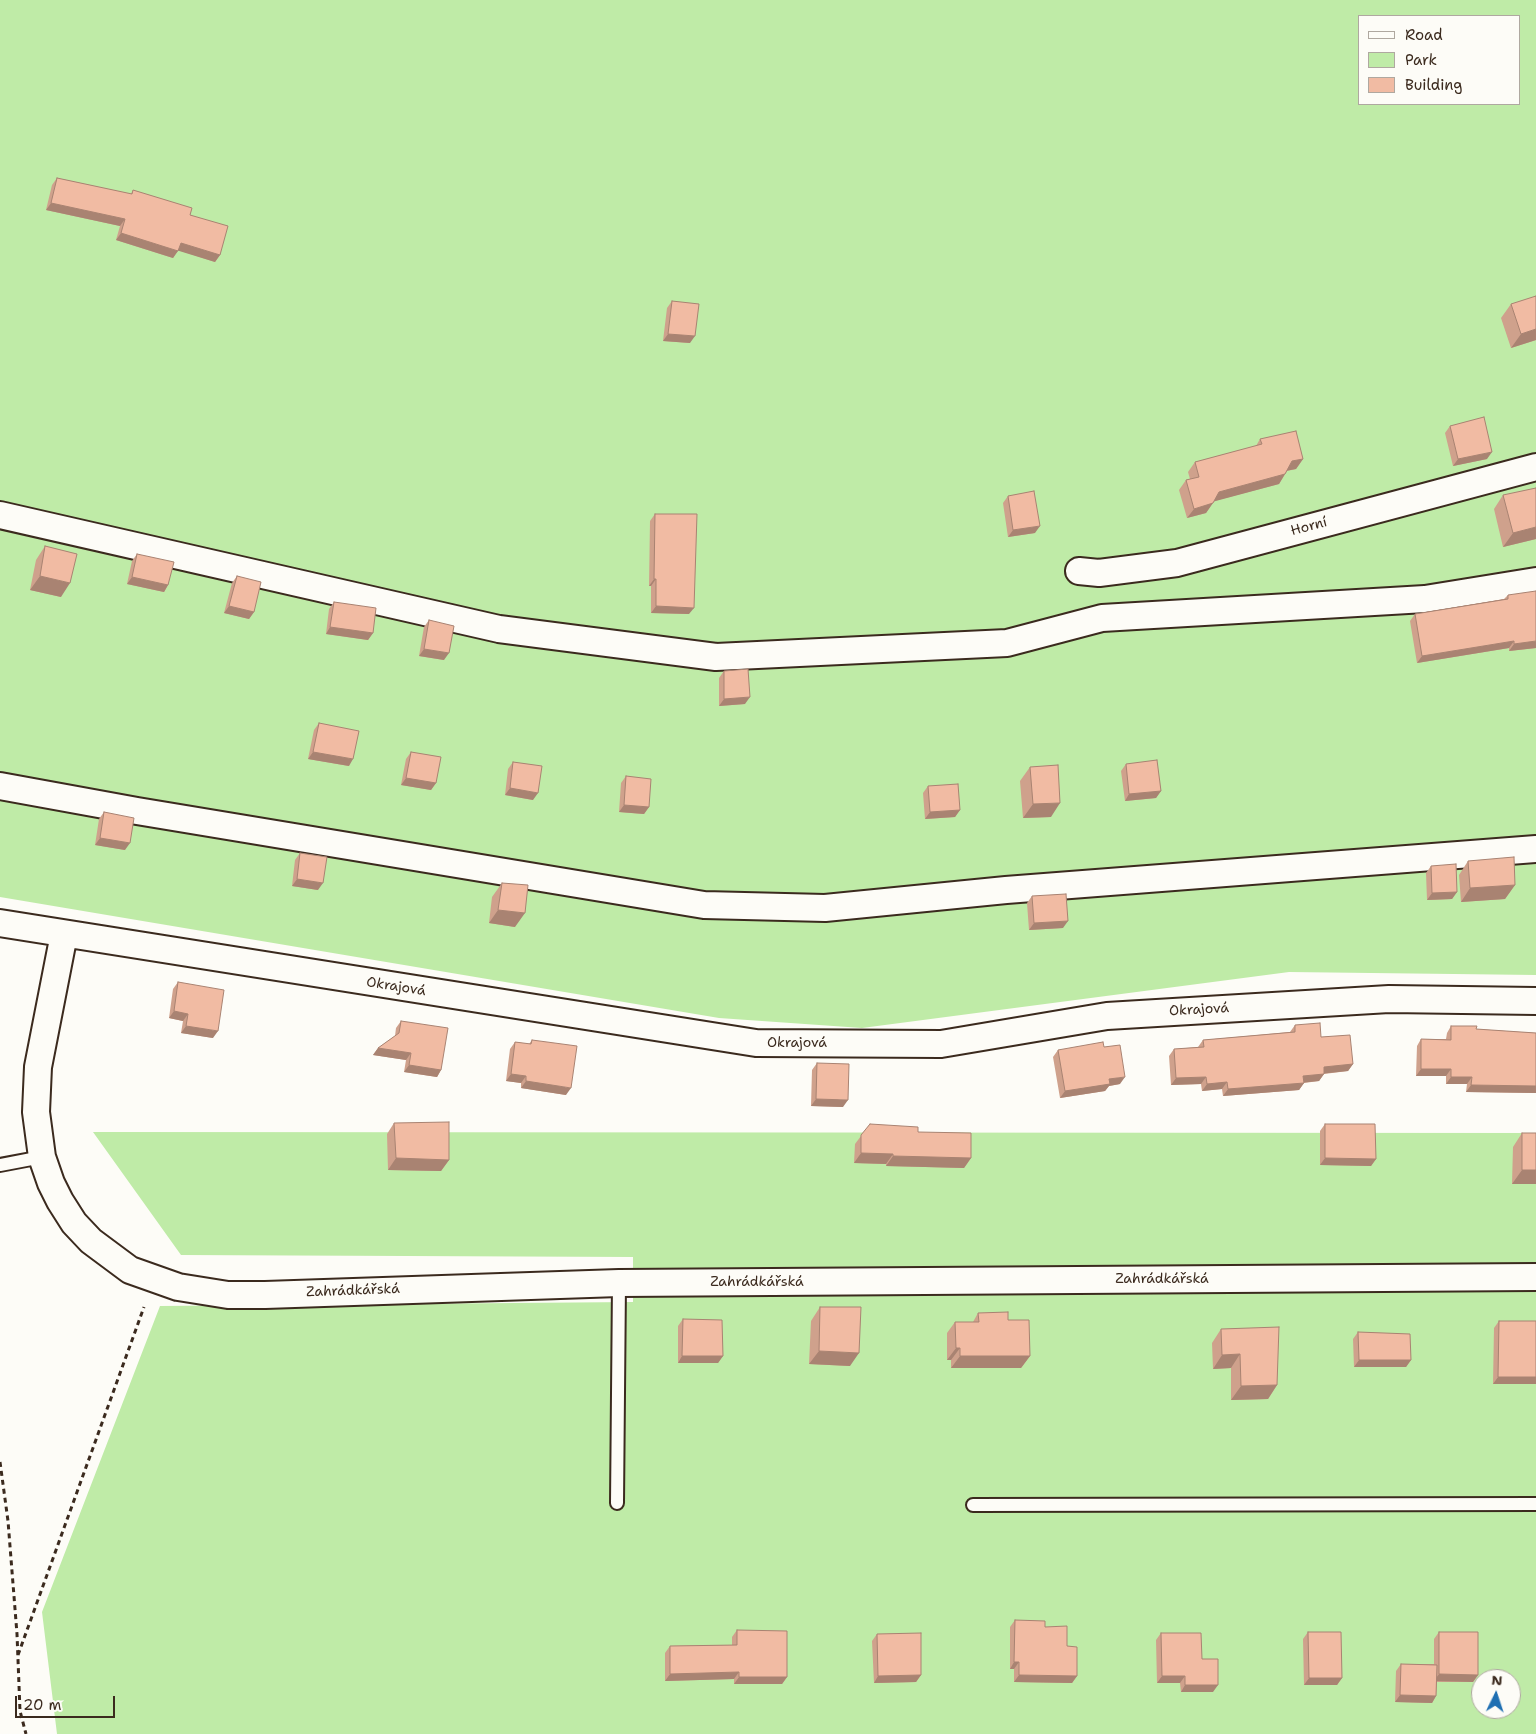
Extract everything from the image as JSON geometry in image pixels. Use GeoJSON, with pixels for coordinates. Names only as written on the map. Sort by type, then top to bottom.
{"type":"FeatureCollection","features":[{"type":"Feature","properties":{"kind":"street","name":"Horní"},"geometry":{"type":"LineString","coordinates":[[1079,571],[1107,572],[1177,563],[1536,467]]}},
{"type":"Feature","properties":{"kind":"street"},"geometry":{"type":"LineString","coordinates":[[0,515],[499,629],[716,658],[1008,643],[1102,618],[1425,599],[1536,581]]}},
{"type":"Feature","properties":{"kind":"street"},"geometry":{"type":"LineString","coordinates":[[0,786],[137,811],[704,905],[825,908],[1026,888],[1536,849]]}},
{"type":"Feature","properties":{"kind":"street","name":"Okrajová"},"geometry":{"type":"LineString","coordinates":[[0,923],[756,1043],[940,1044],[1108,1016],[1389,999],[1536,1000]]}},
{"type":"Feature","properties":{"kind":"street","name":"Zahrádkářská"},"geometry":{"type":"LineString","coordinates":[[64,934],[38,1067],[36,1112],[42,1157],[51,1183],[60,1201],[90,1241],[130,1270],[154,1280],[186,1289],[228,1295],[619,1283],[1536,1277]]}},
{"type":"Feature","properties":{"kind":"lane"},"geometry":{"type":"LineString","coordinates":[[0,1165],[42,1157]]}},
{"type":"Feature","properties":{"kind":"lane"},"geometry":{"type":"LineString","coordinates":[[617,1503],[619,1283]]}},
{"type":"Feature","properties":{"kind":"lane"},"geometry":{"type":"LineString","coordinates":[[974,1505],[1536,1504]]}},
{"type":"Feature","properties":{"kind":"path"},"geometry":{"type":"LineString","coordinates":[[18,1655],[154,1280]]}},
{"type":"Feature","properties":{"kind":"path"},"geometry":{"type":"LineString","coordinates":[[0,1462],[8,1522],[18,1655],[20,1711],[26,1734]]}},
{"type":"Feature","properties":{"kind":"green space"},"geometry":{"type":"Polygon","coordinates":[[[0,0],[1536,0],[1536,975],[1289,972],[862,1028],[719,1018],[0,897],[0,0]]]}},
{"type":"Feature","properties":{"kind":"green space"},"geometry":{"type":"Polygon","coordinates":[[[93,1132],[1536,1133],[1536,1734],[57,1734],[42,1612],[160,1306],[633,1302],[633,1257],[181,1255],[93,1132]]]}},
{"type":"Feature","properties":{"kind":"building"},"geometry":{"type":"Polygon","coordinates":[[[57,178],[132,194],[133,190],[192,208],[190,215],[228,226],[220,255],[181,243],[178,251],[121,233],[125,219],[51,203],[57,178]]]}},
{"type":"Feature","properties":{"kind":"building"},"geometry":{"type":"Polygon","coordinates":[[[1536,296],[1536,329],[1521,334],[1511,304],[1536,296]]]}},
{"type":"Feature","properties":{"kind":"building"},"geometry":{"type":"Polygon","coordinates":[[[672,301],[699,304],[695,336],[668,334],[672,301]]]}},
{"type":"Feature","properties":{"kind":"building"},"geometry":{"type":"Polygon","coordinates":[[[1484,417],[1492,452],[1458,459],[1450,426],[1484,417]]]}},
{"type":"Feature","properties":{"kind":"building"},"geometry":{"type":"Polygon","coordinates":[[[1296,431],[1303,459],[1292,461],[1285,474],[1219,492],[1213,503],[1194,509],[1186,480],[1199,477],[1195,462],[1262,444],[1260,439],[1296,431]]]}},
{"type":"Feature","properties":{"kind":"building"},"geometry":{"type":"Polygon","coordinates":[[[1536,488],[1536,527],[1513,533],[1503,495],[1536,488]]]}},
{"type":"Feature","properties":{"kind":"building"},"geometry":{"type":"Polygon","coordinates":[[[1034,491],[1040,526],[1013,530],[1008,496],[1034,491]]]}},
{"type":"Feature","properties":{"kind":"building"},"geometry":{"type":"Polygon","coordinates":[[[655,514],[697,514],[694,608],[656,606],[656,579],[654,579],[655,514]]]}},
{"type":"Feature","properties":{"kind":"building"},"geometry":{"type":"Polygon","coordinates":[[[45,546],[77,554],[70,583],[40,576],[45,546]]]}},
{"type":"Feature","properties":{"kind":"building"},"geometry":{"type":"Polygon","coordinates":[[[137,554],[174,562],[168,585],[132,577],[137,554]]]}},
{"type":"Feature","properties":{"kind":"building"},"geometry":{"type":"Polygon","coordinates":[[[237,576],[261,582],[254,612],[229,606],[237,576]]]}},
{"type":"Feature","properties":{"kind":"building"},"geometry":{"type":"Polygon","coordinates":[[[1536,591],[1536,641],[1514,644],[1514,641],[1422,656],[1415,614],[1508,599],[1508,595],[1536,591]]]}},
{"type":"Feature","properties":{"kind":"building"},"geometry":{"type":"Polygon","coordinates":[[[334,602],[376,608],[373,633],[330,627],[334,602]]]}},
{"type":"Feature","properties":{"kind":"building"},"geometry":{"type":"Polygon","coordinates":[[[429,620],[454,626],[449,653],[424,649],[429,620]]]}},
{"type":"Feature","properties":{"kind":"building"},"geometry":{"type":"Polygon","coordinates":[[[748,669],[750,697],[724,699],[724,671],[748,669]]]}},
{"type":"Feature","properties":{"kind":"building"},"geometry":{"type":"Polygon","coordinates":[[[319,723],[359,731],[353,759],[313,752],[319,723]]]}},
{"type":"Feature","properties":{"kind":"building"},"geometry":{"type":"Polygon","coordinates":[[[411,752],[441,757],[436,783],[406,778],[411,752]]]}},
{"type":"Feature","properties":{"kind":"building"},"geometry":{"type":"Polygon","coordinates":[[[1157,760],[1161,791],[1129,794],[1126,764],[1157,760]]]}},
{"type":"Feature","properties":{"kind":"building"},"geometry":{"type":"Polygon","coordinates":[[[513,762],[542,766],[538,793],[510,788],[513,762]]]}},
{"type":"Feature","properties":{"kind":"building"},"geometry":{"type":"Polygon","coordinates":[[[1058,765],[1060,803],[1033,804],[1030,767],[1058,765]]]}},
{"type":"Feature","properties":{"kind":"building"},"geometry":{"type":"Polygon","coordinates":[[[626,776],[651,779],[649,807],[624,805],[626,776]]]}},
{"type":"Feature","properties":{"kind":"building"},"geometry":{"type":"Polygon","coordinates":[[[958,784],[960,810],[930,812],[928,786],[958,784]]]}},
{"type":"Feature","properties":{"kind":"building"},"geometry":{"type":"Polygon","coordinates":[[[104,812],[134,818],[130,843],[100,838],[104,812]]]}},
{"type":"Feature","properties":{"kind":"building"},"geometry":{"type":"Polygon","coordinates":[[[300,853],[327,857],[323,883],[297,879],[300,853]]]}},
{"type":"Feature","properties":{"kind":"building"},"geometry":{"type":"Polygon","coordinates":[[[1514,857],[1515,885],[1470,888],[1468,861],[1514,857]]]}},
{"type":"Feature","properties":{"kind":"building"},"geometry":{"type":"Polygon","coordinates":[[[1456,864],[1457,892],[1432,893],[1431,866],[1456,864]]]}},
{"type":"Feature","properties":{"kind":"building"},"geometry":{"type":"Polygon","coordinates":[[[502,883],[528,885],[525,913],[498,910],[502,883]]]}},
{"type":"Feature","properties":{"kind":"building"},"geometry":{"type":"Polygon","coordinates":[[[1066,894],[1068,921],[1034,923],[1032,896],[1066,894]]]}},
{"type":"Feature","properties":{"kind":"building"},"geometry":{"type":"Polygon","coordinates":[[[178,982],[224,990],[218,1031],[186,1026],[188,1014],[174,1011],[178,982]]]}},
{"type":"Feature","properties":{"kind":"building"},"geometry":{"type":"Polygon","coordinates":[[[401,1021],[448,1028],[441,1070],[409,1065],[411,1053],[378,1048],[399,1033],[401,1021]]]}},
{"type":"Feature","properties":{"kind":"building"},"geometry":{"type":"Polygon","coordinates":[[[1320,1023],[1321,1037],[1350,1035],[1353,1064],[1324,1067],[1324,1074],[1303,1076],[1304,1083],[1228,1089],[1227,1082],[1207,1084],[1206,1077],[1176,1078],[1174,1049],[1204,1047],[1203,1040],[1295,1032],[1295,1025],[1320,1023]]]}},
{"type":"Feature","properties":{"kind":"building"},"geometry":{"type":"Polygon","coordinates":[[[1451,1026],[1477,1026],[1476,1029],[1536,1033],[1536,1086],[1471,1085],[1472,1077],[1451,1077],[1451,1069],[1421,1069],[1421,1039],[1451,1040],[1451,1026]]]}},
{"type":"Feature","properties":{"kind":"building"},"geometry":{"type":"Polygon","coordinates":[[[532,1040],[577,1046],[571,1088],[526,1081],[526,1076],[511,1074],[515,1042],[531,1044],[532,1040]]]}},
{"type":"Feature","properties":{"kind":"building"},"geometry":{"type":"Polygon","coordinates":[[[1103,1042],[1104,1047],[1120,1045],[1125,1077],[1109,1079],[1110,1084],[1065,1091],[1058,1050],[1103,1042]]]}},
{"type":"Feature","properties":{"kind":"building"},"geometry":{"type":"Polygon","coordinates":[[[817,1063],[849,1064],[848,1100],[816,1099],[817,1063]]]}},
{"type":"Feature","properties":{"kind":"building"},"geometry":{"type":"Polygon","coordinates":[[[449,1122],[449,1160],[396,1158],[394,1123],[449,1122]]]}},
{"type":"Feature","properties":{"kind":"building"},"geometry":{"type":"Polygon","coordinates":[[[870,1124],[918,1127],[918,1132],[971,1133],[971,1158],[893,1156],[893,1154],[861,1153],[861,1135],[870,1124]]]}},
{"type":"Feature","properties":{"kind":"building"},"geometry":{"type":"Polygon","coordinates":[[[1325,1124],[1375,1124],[1376,1159],[1325,1158],[1325,1124]]]}},
{"type":"Feature","properties":{"kind":"building"},"geometry":{"type":"Polygon","coordinates":[[[1522,1133],[1536,1133],[1536,1170],[1522,1170],[1522,1133]]]}},
{"type":"Feature","properties":{"kind":"building"},"geometry":{"type":"Polygon","coordinates":[[[820,1307],[861,1307],[859,1353],[819,1351],[820,1307]]]}},
{"type":"Feature","properties":{"kind":"building"},"geometry":{"type":"Polygon","coordinates":[[[1008,1312],[1008,1320],[1029,1320],[1030,1356],[960,1356],[960,1348],[956,1348],[955,1322],[979,1322],[978,1313],[1008,1312]]]}},
{"type":"Feature","properties":{"kind":"building"},"geometry":{"type":"Polygon","coordinates":[[[683,1319],[722,1320],[723,1356],[682,1356],[683,1319]]]}},
{"type":"Feature","properties":{"kind":"building"},"geometry":{"type":"Polygon","coordinates":[[[1499,1321],[1536,1321],[1536,1377],[1498,1377],[1499,1321]]]}},
{"type":"Feature","properties":{"kind":"building"},"geometry":{"type":"Polygon","coordinates":[[[1279,1327],[1277,1385],[1241,1386],[1240,1354],[1222,1355],[1221,1329],[1279,1327]]]}},
{"type":"Feature","properties":{"kind":"building"},"geometry":{"type":"Polygon","coordinates":[[[1358,1332],[1410,1334],[1411,1360],[1359,1360],[1358,1332]]]}},
{"type":"Feature","properties":{"kind":"building"},"geometry":{"type":"Polygon","coordinates":[[[1015,1620],[1045,1621],[1045,1627],[1067,1626],[1067,1646],[1077,1647],[1077,1676],[1019,1675],[1019,1662],[1014,1662],[1015,1620]]]}},
{"type":"Feature","properties":{"kind":"building"},"geometry":{"type":"Polygon","coordinates":[[[737,1630],[787,1631],[787,1677],[739,1677],[739,1672],[670,1674],[670,1646],[737,1645],[737,1630]]]}},
{"type":"Feature","properties":{"kind":"building"},"geometry":{"type":"Polygon","coordinates":[[[1308,1632],[1341,1632],[1342,1678],[1309,1678],[1308,1632]]]}},
{"type":"Feature","properties":{"kind":"building"},"geometry":{"type":"Polygon","coordinates":[[[1439,1632],[1478,1632],[1478,1669],[1471,1669],[1471,1675],[1439,1674],[1439,1632]]]}},
{"type":"Feature","properties":{"kind":"building"},"geometry":{"type":"Polygon","coordinates":[[[921,1633],[921,1675],[878,1676],[877,1634],[921,1633]]]}},
{"type":"Feature","properties":{"kind":"building"},"geometry":{"type":"Polygon","coordinates":[[[1161,1633],[1201,1633],[1202,1659],[1218,1659],[1218,1685],[1185,1685],[1185,1676],[1162,1676],[1161,1633]]]}},
{"type":"Feature","properties":{"kind":"building"},"geometry":{"type":"Polygon","coordinates":[[[1401,1664],[1437,1665],[1436,1696],[1400,1695],[1401,1664]]]}}]}
